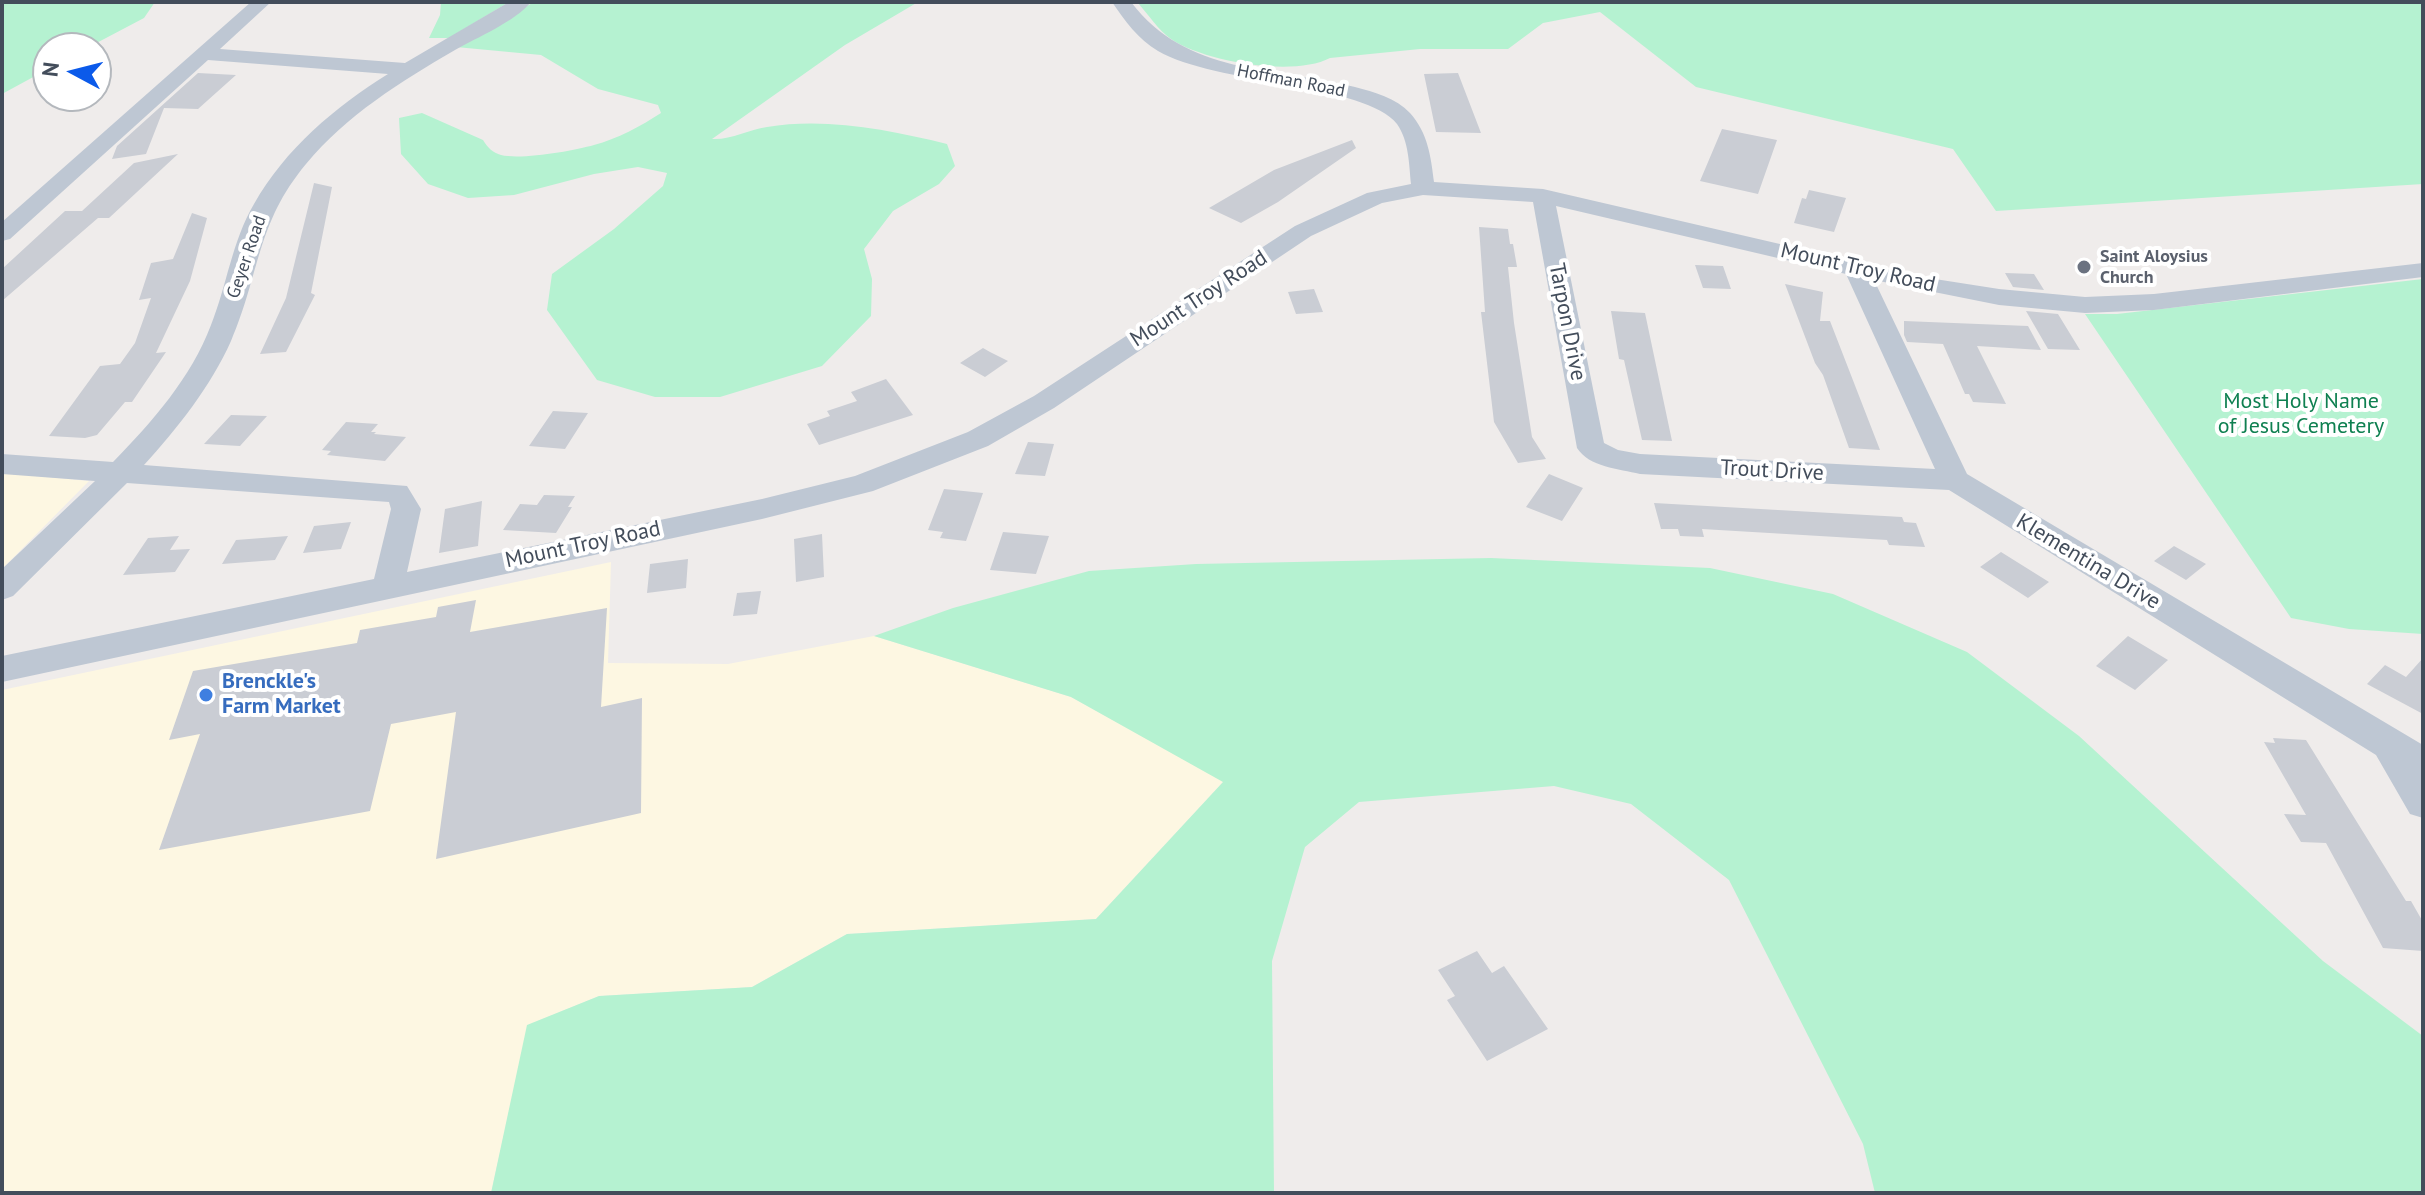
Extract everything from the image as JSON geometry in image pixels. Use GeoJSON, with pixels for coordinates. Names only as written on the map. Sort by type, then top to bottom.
{"type":"FeatureCollection","features":[{"type":"Feature","properties":{"kind":"street"},"geometry":{"type":"LineString","coordinates":[[2,234],[262,2]]}},
{"type":"Feature","properties":{"kind":"street","name":"Geyer Road"},"geometry":{"type":"LineString","coordinates":[[2,588],[170,419],[210,357],[240,282],[262,211],[291,169],[335,120],[406,69],[522,2]]}},
{"type":"Feature","properties":{"kind":"street","name":"Hoffman Road"},"geometry":{"type":"LineString","coordinates":[[1121,2],[1155,41],[1178,54],[1224,67],[1335,88],[1375,100],[1402,116],[1414,135],[1423,188]]}},
{"type":"Feature","properties":{"kind":"street"},"geometry":{"type":"LineString","coordinates":[[204,54],[406,69]]}},
{"type":"Feature","properties":{"kind":"street","name":"Mount Troy Road"},"geometry":{"type":"LineString","coordinates":[[2,669],[388,585],[762,509],[863,484],[978,439],[1031,409],[1303,231],[1375,198],[1423,188],[1543,196],[1856,268],[1999,297],[2085,305],[2154,302],[2423,270]]}},
{"type":"Feature","properties":{"kind":"street","name":"Tarpon Drive"},"geometry":{"type":"LineString","coordinates":[[1543,196],[1591,448]]}},
{"type":"Feature","properties":{"kind":"street"},"geometry":{"type":"LineString","coordinates":[[1856,268],[1955,480]]}},
{"type":"Feature","properties":{"kind":"street","name":"Trout Drive"},"geometry":{"type":"LineString","coordinates":[[1591,448],[1610,458],[1640,464],[1955,480]]}},
{"type":"Feature","properties":{"kind":"street"},"geometry":{"type":"LineString","coordinates":[[2,464],[397,493],[406,509],[388,585]]}},
{"type":"Feature","properties":{"kind":"street","name":"Klementina Drive"},"geometry":{"type":"LineString","coordinates":[[1955,480],[2389,745],[2423,762]]}},
{"type":"Feature","properties":{"kind":"street"},"geometry":{"type":"LineString","coordinates":[[2389,745],[2423,803]]}},
{"type":"Feature","properties":{"kind":"shaded area"},"geometry":{"type":"Polygon","coordinates":[[[2,473],[89,481],[2,569],[2,473]]]}},
{"type":"Feature","properties":{"kind":"shaded area"},"geometry":{"type":"Polygon","coordinates":[[[611,562],[608,663],[728,664],[874,636],[1071,697],[1224,781],[1096,919],[847,934],[752,987],[599,996],[528,1025],[491,1193],[2,1193],[2,690],[611,562]]]}},
{"type":"Feature","properties":{"kind":"green space"},"geometry":{"type":"Polygon","coordinates":[[[2,2],[155,2],[144,18],[112,35],[112,32],[32,32],[32,78],[2,94],[2,2]]]}},
{"type":"Feature","properties":{"kind":"green space"},"geometry":{"type":"Polygon","coordinates":[[[441,2],[509,2],[449,38],[429,38],[440,15],[441,2]]]}},
{"type":"Feature","properties":{"kind":"green space"},"geometry":{"type":"Polygon","coordinates":[[[534,2],[918,2],[845,45],[712,139],[767,127],[812,123],[881,130],[947,144],[955,166],[939,184],[893,211],[864,249],[872,279],[871,316],[822,366],[720,397],[655,397],[597,380],[547,310],[552,274],[614,229],[663,186],[667,173],[638,167],[594,174],[514,195],[468,198],[428,184],[401,154],[399,118],[422,113],[483,140],[498,154],[521,156],[561,152],[603,142],[629,132],[661,113],[658,105],[598,89],[541,55],[456,47],[534,2]]]}},
{"type":"Feature","properties":{"kind":"green space"},"geometry":{"type":"Polygon","coordinates":[[[1137,2],[2423,2],[2423,184],[1996,211],[1953,149],[1696,87],[1600,12],[1543,23],[1508,49],[1420,49],[1330,58],[1314,64],[1273,66],[1227,60],[1186,47],[1167,36],[1137,2]]]}},
{"type":"Feature","properties":{"kind":"green space","name":"Most Holy Name of Jesus Cemetery"},"geometry":{"type":"Polygon","coordinates":[[[2423,279],[2423,634],[2349,629],[2291,618],[2085,314],[2117,314],[2423,279]]]}},
{"type":"Feature","properties":{"kind":"green space"},"geometry":{"type":"Polygon","coordinates":[[[1491,558],[1710,568],[1833,594],[1967,652],[2079,736],[2323,961],[2423,1036],[2423,1193],[1875,1193],[1863,1144],[1729,880],[1631,804],[1554,786],[1359,802],[1305,847],[1272,961],[1274,1193],[491,1193],[527,1025],[599,996],[752,987],[847,934],[1096,919],[1223,782],[1071,697],[874,636],[953,608],[1089,571],[1196,564],[1491,558]]]}},
{"type":"Feature","properties":{"kind":"building"},"geometry":{"type":"Polygon","coordinates":[[[198,73],[236,75],[198,109],[164,108],[146,154],[112,159],[117,146],[198,73]]]}},
{"type":"Feature","properties":{"kind":"building"},"geometry":{"type":"Polygon","coordinates":[[[1458,73],[1481,133],[1436,132],[1424,74],[1458,73]]]}},
{"type":"Feature","properties":{"kind":"building"},"geometry":{"type":"Polygon","coordinates":[[[1722,129],[1777,140],[1758,194],[1700,181],[1722,129]]]}},
{"type":"Feature","properties":{"kind":"building"},"geometry":{"type":"Polygon","coordinates":[[[1352,140],[1356,148],[1278,202],[1241,223],[1209,208],[1274,170],[1352,140]]]}},
{"type":"Feature","properties":{"kind":"building"},"geometry":{"type":"Polygon","coordinates":[[[178,154],[109,218],[98,218],[2,301],[2,269],[65,211],[82,211],[134,163],[178,154]]]}},
{"type":"Feature","properties":{"kind":"building"},"geometry":{"type":"Polygon","coordinates":[[[314,183],[332,187],[311,293],[315,295],[286,352],[260,354],[286,298],[314,183]]]}},
{"type":"Feature","properties":{"kind":"building"},"geometry":{"type":"Polygon","coordinates":[[[1809,190],[1846,198],[1834,232],[1794,223],[1802,198],[1806,199],[1809,190]]]}},
{"type":"Feature","properties":{"kind":"building"},"geometry":{"type":"Polygon","coordinates":[[[192,213],[207,218],[190,281],[156,353],[166,352],[132,402],[125,402],[97,435],[85,438],[49,436],[100,366],[120,364],[135,343],[151,298],[139,300],[151,263],[173,259],[192,213]]]}},
{"type":"Feature","properties":{"kind":"building"},"geometry":{"type":"Polygon","coordinates":[[[1479,227],[1508,229],[1510,244],[1513,244],[1517,267],[1508,267],[1514,323],[1532,437],[1546,459],[1518,463],[1494,422],[1481,312],[1485,312],[1479,227]]]}},
{"type":"Feature","properties":{"kind":"building"},"geometry":{"type":"Polygon","coordinates":[[[1695,265],[1723,266],[1731,289],[1703,288],[1695,265]]]}},
{"type":"Feature","properties":{"kind":"building"},"geometry":{"type":"Polygon","coordinates":[[[2005,273],[2034,274],[2044,290],[2013,287],[2005,273]]]}},
{"type":"Feature","properties":{"kind":"building"},"geometry":{"type":"Polygon","coordinates":[[[1785,284],[1823,292],[1820,321],[1830,321],[1880,450],[1849,448],[1785,284]]]}},
{"type":"Feature","properties":{"kind":"building"},"geometry":{"type":"Polygon","coordinates":[[[1314,289],[1323,312],[1296,314],[1288,292],[1314,289]]]}},
{"type":"Feature","properties":{"kind":"building"},"geometry":{"type":"Polygon","coordinates":[[[1611,311],[1645,313],[1672,441],[1642,440],[1624,360],[1619,359],[1611,311]]]}},
{"type":"Feature","properties":{"kind":"building"},"geometry":{"type":"Polygon","coordinates":[[[2026,311],[2058,314],[2080,350],[2048,349],[2026,311]]]}},
{"type":"Feature","properties":{"kind":"building"},"geometry":{"type":"Polygon","coordinates":[[[1904,321],[2028,326],[2041,350],[1977,346],[2006,404],[1973,402],[1969,394],[1965,394],[1943,344],[1907,342],[1904,321]]]}},
{"type":"Feature","properties":{"kind":"building"},"geometry":{"type":"Polygon","coordinates":[[[983,348],[1008,361],[985,377],[960,363],[983,348]]]}},
{"type":"Feature","properties":{"kind":"building"},"geometry":{"type":"Polygon","coordinates":[[[886,379],[913,415],[819,445],[807,424],[830,416],[827,411],[857,401],[851,392],[886,379]]]}},
{"type":"Feature","properties":{"kind":"building"},"geometry":{"type":"Polygon","coordinates":[[[553,411],[588,413],[565,449],[529,446],[553,411]]]}},
{"type":"Feature","properties":{"kind":"building"},"geometry":{"type":"Polygon","coordinates":[[[231,415],[267,416],[240,446],[204,444],[231,415]]]}},
{"type":"Feature","properties":{"kind":"building"},"geometry":{"type":"Polygon","coordinates":[[[346,422],[378,424],[371,432],[376,432],[374,434],[406,437],[385,461],[327,455],[331,451],[322,450],[346,422]]]}},
{"type":"Feature","properties":{"kind":"building"},"geometry":{"type":"Polygon","coordinates":[[[1028,442],[1054,444],[1045,476],[1015,474],[1028,442]]]}},
{"type":"Feature","properties":{"kind":"building"},"geometry":{"type":"Polygon","coordinates":[[[1549,474],[1583,488],[1562,521],[1526,507],[1549,474]]]}},
{"type":"Feature","properties":{"kind":"building"},"geometry":{"type":"Polygon","coordinates":[[[944,489],[983,493],[966,541],[940,538],[943,532],[928,530],[944,489]]]}},
{"type":"Feature","properties":{"kind":"building"},"geometry":{"type":"Polygon","coordinates":[[[544,495],[575,496],[556,533],[503,530],[520,504],[537,505],[544,495]]]}},
{"type":"Feature","properties":{"kind":"building"},"geometry":{"type":"Polygon","coordinates":[[[482,501],[478,546],[439,553],[445,509],[482,501]]]}},
{"type":"Feature","properties":{"kind":"building"},"geometry":{"type":"Polygon","coordinates":[[[1654,503],[1902,517],[1904,522],[1916,523],[1925,547],[1889,545],[1887,540],[1702,529],[1704,537],[1680,536],[1678,529],[1661,529],[1654,503]]]}},
{"type":"Feature","properties":{"kind":"building"},"geometry":{"type":"Polygon","coordinates":[[[351,522],[341,549],[303,553],[314,526],[351,522]]]}},
{"type":"Feature","properties":{"kind":"building"},"geometry":{"type":"Polygon","coordinates":[[[1003,532],[1049,536],[1036,574],[990,570],[1003,532]]]}},
{"type":"Feature","properties":{"kind":"building"},"geometry":{"type":"Polygon","coordinates":[[[822,534],[824,577],[796,582],[794,539],[822,534]]]}},
{"type":"Feature","properties":{"kind":"building"},"geometry":{"type":"Polygon","coordinates":[[[179,536],[170,550],[190,549],[175,572],[123,575],[148,538],[179,536]]]}},
{"type":"Feature","properties":{"kind":"building"},"geometry":{"type":"Polygon","coordinates":[[[288,536],[275,560],[222,564],[236,540],[288,536]]]}},
{"type":"Feature","properties":{"kind":"building"},"geometry":{"type":"Polygon","coordinates":[[[2174,546],[2206,564],[2186,580],[2154,561],[2174,546]]]}},
{"type":"Feature","properties":{"kind":"building"},"geometry":{"type":"Polygon","coordinates":[[[2001,552],[2049,582],[2028,598],[1980,567],[2001,552]]]}},
{"type":"Feature","properties":{"kind":"building"},"geometry":{"type":"Polygon","coordinates":[[[688,559],[686,588],[647,593],[650,564],[688,559]]]}},
{"type":"Feature","properties":{"kind":"building"},"geometry":{"type":"Polygon","coordinates":[[[761,591],[757,614],[733,616],[737,593],[761,591]]]}},
{"type":"Feature","properties":{"kind":"building"},"geometry":{"type":"Polygon","coordinates":[[[476,600],[470,632],[607,608],[601,707],[642,698],[641,813],[436,859],[456,712],[391,724],[370,811],[159,850],[200,734],[169,740],[193,671],[357,643],[360,630],[436,617],[438,607],[476,600]]]}},
{"type":"Feature","properties":{"kind":"building"},"geometry":{"type":"Polygon","coordinates":[[[2128,636],[2168,660],[2135,690],[2096,666],[2128,636]]]}},
{"type":"Feature","properties":{"kind":"building"},"geometry":{"type":"Polygon","coordinates":[[[2423,658],[2423,714],[2367,684],[2385,665],[2406,677],[2423,658]]]}},
{"type":"Feature","properties":{"kind":"building"},"geometry":{"type":"Polygon","coordinates":[[[2273,738],[2306,740],[2406,901],[2411,901],[2423,922],[2423,951],[2383,948],[2326,843],[2301,842],[2284,814],[2306,815],[2264,742],[2275,743],[2273,738]]]}},
{"type":"Feature","properties":{"kind":"building"},"geometry":{"type":"Polygon","coordinates":[[[1477,951],[1492,973],[1504,966],[1548,1029],[1487,1061],[1447,1000],[1455,996],[1438,970],[1477,951]]]}},
{"type":"Feature","properties":{"kind":"place","name":"Saint Aloysius Church"},"geometry":{"type":"Point","coordinates":[2084,267]}},
{"type":"Feature","properties":{"kind":"place","name":"Brenckle's Farm Market"},"geometry":{"type":"Point","coordinates":[206,695]}}]}
